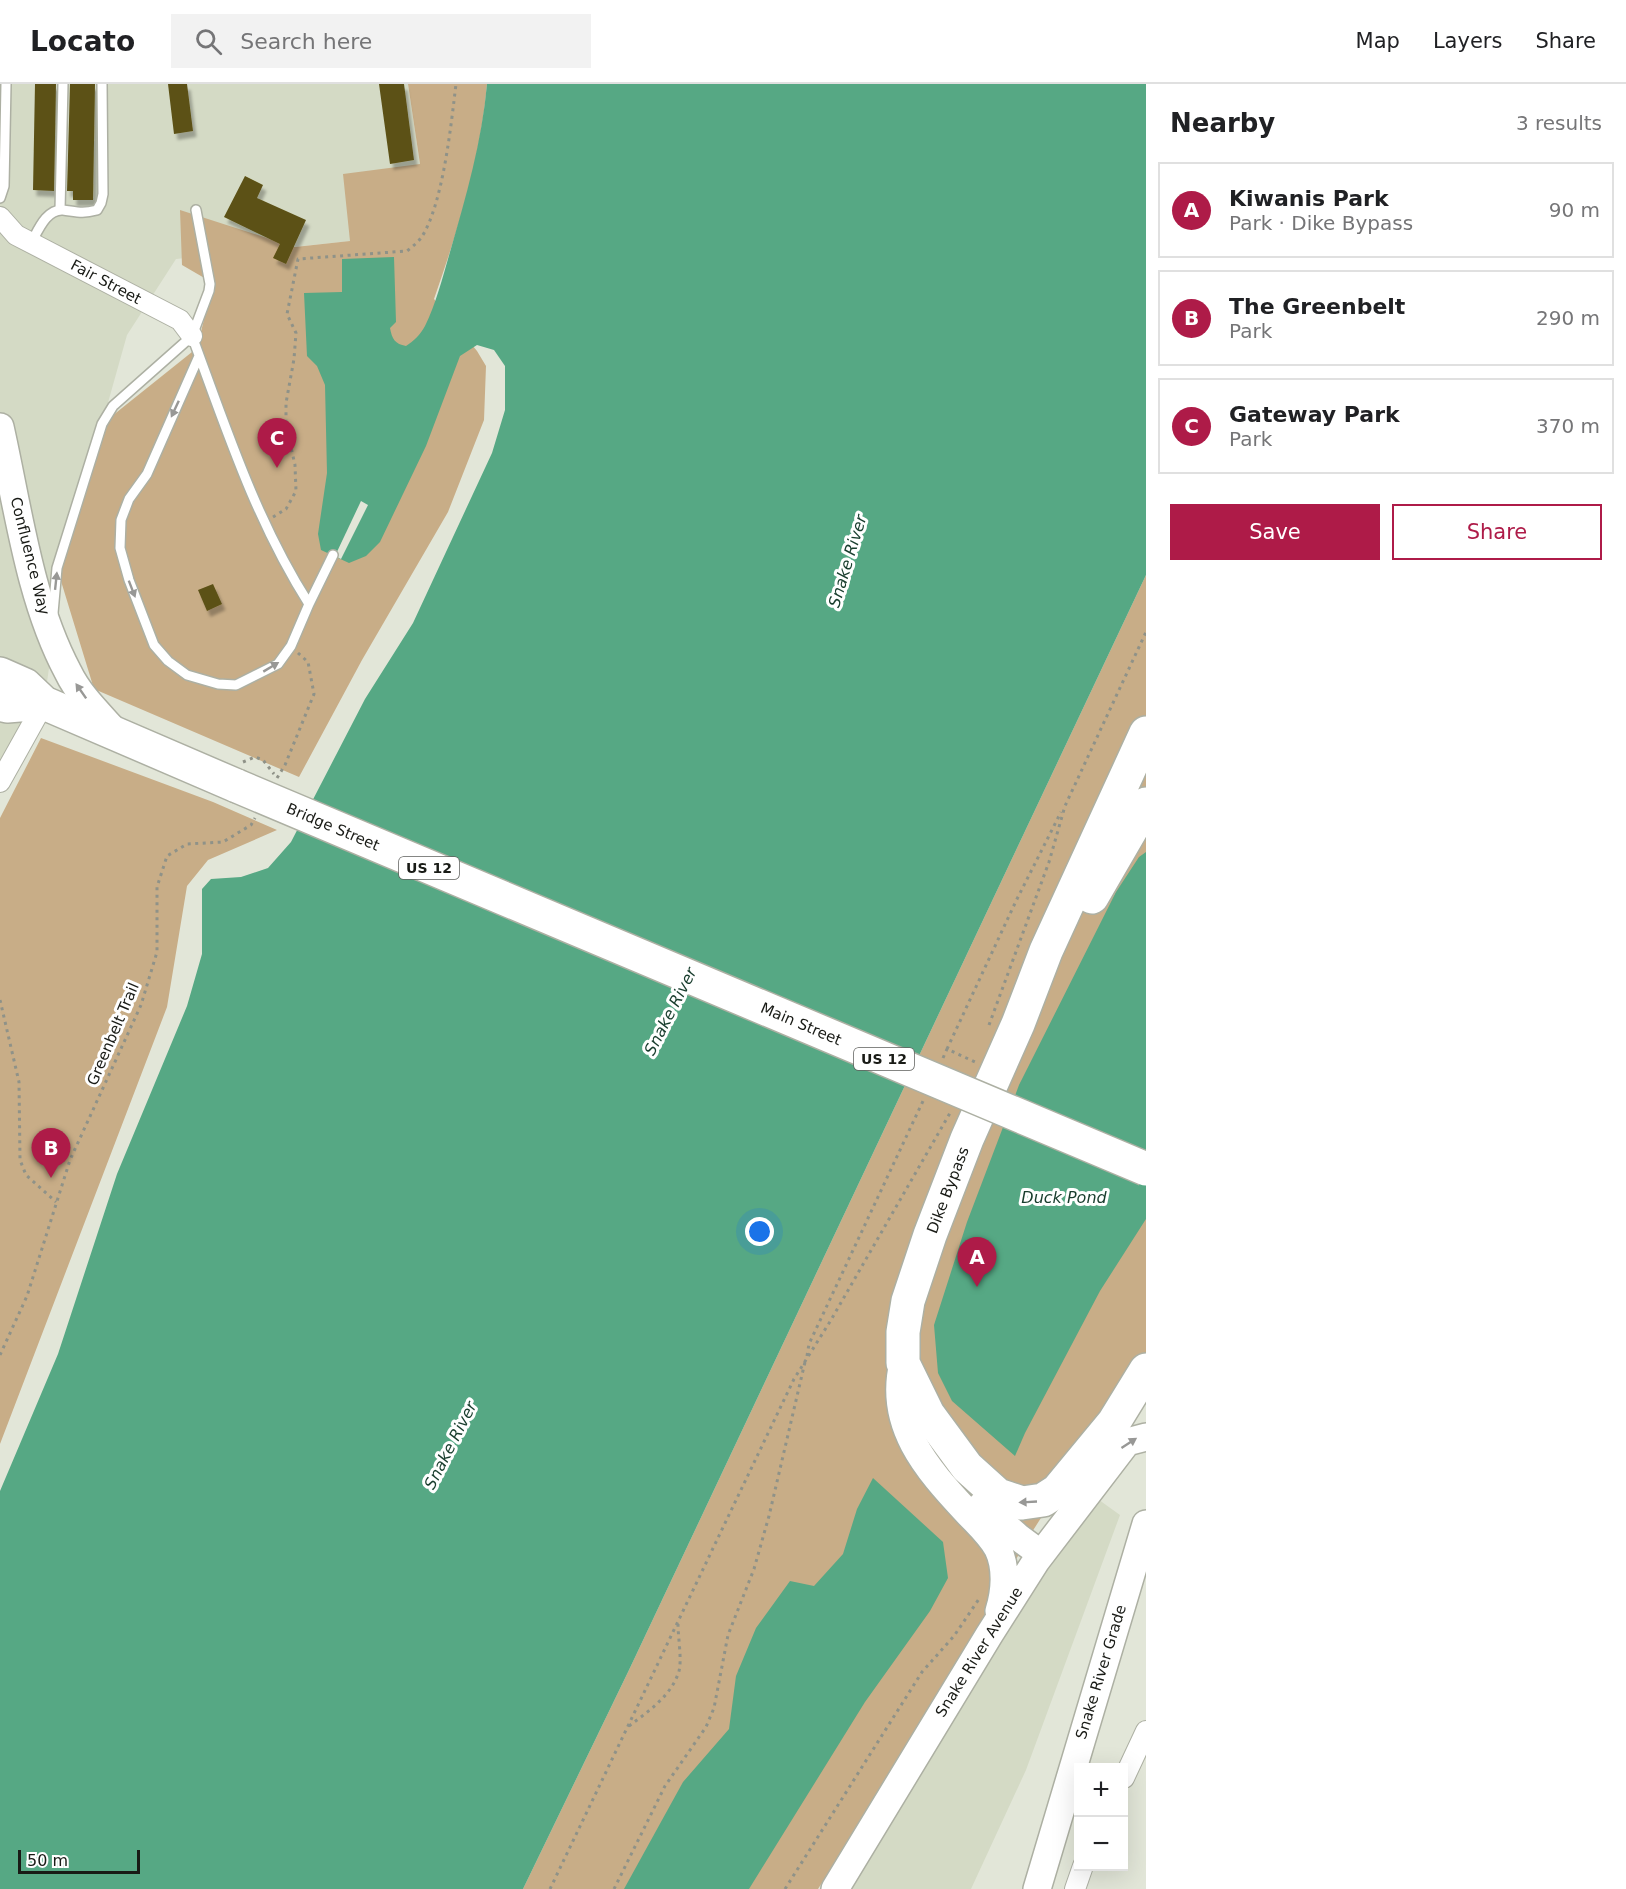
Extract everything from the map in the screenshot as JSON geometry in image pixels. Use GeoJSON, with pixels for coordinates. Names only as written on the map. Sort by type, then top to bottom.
{"type":"FeatureCollection","features":[{"type":"Feature","properties":{"kind":"highway","name":"Bridge Street"},"geometry":{"type":"LineString","coordinates":[[0,674],[25,685],[44,704],[119,736],[238,777],[621,949]]}},
{"type":"Feature","properties":{"kind":"highway","name":"Bridge Street"},"geometry":{"type":"LineString","coordinates":[[0,704],[7,706],[44,704]]}},
{"type":"Feature","properties":{"kind":"highway","name":"Dike Bypass"},"geometry":{"type":"LineString","coordinates":[[903,1363],[904,1318],[916,1275],[967,1140],[1003,1026],[1046,951],[1146,735]]}},
{"type":"Feature","properties":{"kind":"highway","name":"Dike Bypass"},"geometry":{"type":"LineString","coordinates":[[1003,1026],[1059,956],[1146,773]]}},
{"type":"Feature","properties":{"kind":"highway"},"geometry":{"type":"LineString","coordinates":[[1059,956],[1146,804]]}},
{"type":"Feature","properties":{"kind":"highway","name":"Main Street"},"geometry":{"type":"LineString","coordinates":[[621,949],[1146,1169]]}},
{"type":"Feature","properties":{"kind":"highway"},"geometry":{"type":"LineString","coordinates":[[903,1363],[928,1414],[954,1452],[989,1488],[1003,1498],[1014,1502],[1035,1503],[1057,1491],[1114,1422],[1146,1370]]}},
{"type":"Feature","properties":{"kind":"main road","name":"Confluence Way"},"geometry":{"type":"LineString","coordinates":[[0,427],[39,606],[52,640],[68,674],[87,700],[119,736]]}},
{"type":"Feature","properties":{"kind":"main road"},"geometry":{"type":"LineString","coordinates":[[903,1363],[910,1402],[932,1449],[955,1477],[987,1509],[1041,1554],[1057,1516],[1114,1422]]}},
{"type":"Feature","properties":{"kind":"main road"},"geometry":{"type":"LineString","coordinates":[[903,1363],[898,1390],[900,1404],[907,1430],[918,1452],[944,1487],[990,1536],[1000,1552],[1004,1566],[1003,1594],[1000,1608],[988,1635]]}},
{"type":"Feature","properties":{"kind":"main road","name":"Snake River Avenue"},"geometry":{"type":"LineString","coordinates":[[836,1889],[988,1635],[1041,1554],[1127,1442],[1146,1437]]}},
{"type":"Feature","properties":{"kind":"main road","name":"Snake River Grade"},"geometry":{"type":"LineString","coordinates":[[1037,1889],[1146,1524]]}},
{"type":"Feature","properties":{"kind":"street","name":"Fair Street"},"geometry":{"type":"LineString","coordinates":[[0,217],[15,238],[180,320],[192,336]]}},
{"type":"Feature","properties":{"kind":"street"},"geometry":{"type":"LineString","coordinates":[[0,782],[44,704]]}},
{"type":"Feature","properties":{"kind":"street"},"geometry":{"type":"LineString","coordinates":[[1128,1769],[1146,1731]]}},
{"type":"Feature","properties":{"kind":"street"},"geometry":{"type":"LineString","coordinates":[[1074,1889],[1081,1871]]}},
{"type":"Feature","properties":{"kind":"lane"},"geometry":{"type":"LineString","coordinates":[[0,198],[6,84]]}},
{"type":"Feature","properties":{"kind":"lane"},"geometry":{"type":"LineString","coordinates":[[60,210],[63,84]]}},
{"type":"Feature","properties":{"kind":"lane"},"geometry":{"type":"LineString","coordinates":[[15,238],[44,221],[51,213],[60,210],[81,214],[97,210],[101,203],[102,84]]}},
{"type":"Feature","properties":{"kind":"lane"},"geometry":{"type":"LineString","coordinates":[[52,640],[57,568],[102,424],[113,406],[192,336],[210,284],[196,210]]}},
{"type":"Feature","properties":{"kind":"lane"},"geometry":{"type":"LineString","coordinates":[[192,336],[235,453],[264,523],[309,604]]}},
{"type":"Feature","properties":{"kind":"lane"},"geometry":{"type":"LineString","coordinates":[[200,356],[147,474],[129,499],[121,520],[120,548],[129,580],[154,645],[168,661],[187,675],[218,684],[236,685],[278,664],[291,646],[333,555]]}},
{"type":"Feature","properties":{"kind":"path"},"geometry":{"type":"LineString","coordinates":[[264,523],[286,509],[296,491],[295,465],[286,425],[286,403],[296,333],[287,314],[298,259],[407,250],[420,240],[435,203],[449,137],[456,84]]}},
{"type":"Feature","properties":{"kind":"path"},"geometry":{"type":"LineString","coordinates":[[940,1065],[1016,901],[1065,806],[1146,632]]}},
{"type":"Feature","properties":{"kind":"path"},"geometry":{"type":"LineString","coordinates":[[238,777],[243,762],[255,757],[262,760],[277,778],[285,765],[314,694],[308,662],[291,646]]}},
{"type":"Feature","properties":{"kind":"path"},"geometry":{"type":"LineString","coordinates":[[1003,1026],[1065,806]]}},
{"type":"Feature","properties":{"kind":"path","name":"Greenbelt Trail"},"geometry":{"type":"LineString","coordinates":[[0,1355],[27,1296],[70,1160],[141,1005],[157,952],[157,887],[167,856],[187,844],[223,842],[251,825],[256,816]]}},
{"type":"Feature","properties":{"kind":"path"},"geometry":{"type":"LineString","coordinates":[[0,1000],[19,1082],[20,1160],[26,1175],[56,1202]]}},
{"type":"Feature","properties":{"kind":"path"},"geometry":{"type":"LineString","coordinates":[[947,1049],[975,1062]]}},
{"type":"Feature","properties":{"kind":"path"},"geometry":{"type":"LineString","coordinates":[[614,1889],[665,1786],[706,1727],[714,1708],[728,1635],[754,1569],[769,1516],[809,1344],[923,1101]]}},
{"type":"Feature","properties":{"kind":"path"},"geometry":{"type":"LineString","coordinates":[[550,1889],[794,1379],[859,1273],[951,1112]]}},
{"type":"Feature","properties":{"kind":"path"},"geometry":{"type":"LineString","coordinates":[[785,1889],[922,1672],[954,1636],[979,1599]]}},
{"type":"Feature","properties":{"kind":"path"},"geometry":{"type":"LineString","coordinates":[[628,1727],[651,1710],[669,1691],[680,1670],[678,1623]]}},
{"type":"Feature","properties":{"kind":"shaded area"},"geometry":{"type":"Polygon","coordinates":[[[0,84],[408,84],[420,164],[351,241],[176,259],[127,335],[57,568],[53,640],[44,703],[0,782],[0,680],[31,668],[0,658],[0,84]]]}},
{"type":"Feature","properties":{"kind":"shaded area"},"geometry":{"type":"Polygon","coordinates":[[[408,84],[487,84],[474,166],[452,247],[434,299],[477,351],[486,366],[484,420],[448,512],[362,660],[299,777],[94,689],[57,568],[102,424],[197,348],[213,283],[182,265],[180,210],[295,247],[350,241],[343,174],[420,164],[408,84]]]}},
{"type":"Feature","properties":{"kind":"shaded area"},"geometry":{"type":"Polygon","coordinates":[[[1146,575],[1146,1353],[1025,1543],[941,1696],[818,1889],[523,1889],[629,1670],[1146,575]]]}},
{"type":"Feature","properties":{"kind":"shaded area"},"geometry":{"type":"Polygon","coordinates":[[[41,738],[213,802],[277,830],[208,860],[187,886],[167,1007],[0,1444],[0,818],[41,738]]]}},
{"type":"Feature","properties":{"kind":"shaded area"},"geometry":{"type":"Polygon","coordinates":[[[1088,1492],[1120,1515],[1026,1770],[971,1889],[835,1889],[1088,1492]]]}},
{"type":"Feature","properties":{"kind":"water","name":"Snake River"},"geometry":{"type":"Polygon","coordinates":[[[487,84],[1146,84],[1146,575],[629,1670],[523,1889],[0,1889],[0,1491],[58,1354],[117,1174],[187,1006],[202,954],[202,889],[211,879],[241,877],[268,868],[291,842],[365,699],[413,623],[492,453],[505,410],[505,366],[494,350],[477,345],[460,356],[426,446],[380,542],[366,556],[349,563],[321,550],[318,534],[327,473],[325,385],[317,366],[307,356],[304,293],[342,292],[342,259],[394,257],[396,322],[390,328],[392,335],[399,344],[406,346],[419,335],[436,299],[462,211],[473,169],[487,84]]]}},
{"type":"Feature","properties":{"kind":"water","name":"Duck Pond"},"geometry":{"type":"Polygon","coordinates":[[[1146,852],[1146,1219],[1100,1291],[1015,1456],[952,1401],[938,1373],[934,1325],[967,1222],[1019,1085],[1116,892],[1139,857],[1146,852]]]}},
{"type":"Feature","properties":{"kind":"water"},"geometry":{"type":"Polygon","coordinates":[[[873,1478],[943,1542],[948,1578],[930,1611],[865,1702],[749,1889],[624,1889],[683,1782],[729,1729],[736,1676],[756,1628],[790,1581],[814,1586],[843,1554],[857,1509],[873,1478]]]}},
{"type":"Feature","properties":{"kind":"pier"},"geometry":{"type":"Polygon","coordinates":[[[361,501],[368,505],[341,559],[335,556],[361,501]]]}},
{"type":"Feature","properties":{"kind":"building"},"geometry":{"type":"Polygon","coordinates":[[[35,84],[56,84],[54,191],[33,190],[35,84]]]}},
{"type":"Feature","properties":{"kind":"building"},"geometry":{"type":"Polygon","coordinates":[[[70,84],[95,84],[93,200],[73,200],[73,191],[67,191],[70,84]]]}},
{"type":"Feature","properties":{"kind":"building"},"geometry":{"type":"Polygon","coordinates":[[[168,84],[187,84],[193,131],[174,134],[168,84]]]}},
{"type":"Feature","properties":{"kind":"building"},"geometry":{"type":"Polygon","coordinates":[[[379,84],[404,84],[414,160],[390,164],[379,84]]]}},
{"type":"Feature","properties":{"kind":"building"},"geometry":{"type":"Polygon","coordinates":[[[245,176],[263,185],[257,198],[306,220],[286,264],[273,258],[280,244],[224,217],[245,176]]]}},
{"type":"Feature","properties":{"kind":"building"},"geometry":{"type":"Polygon","coordinates":[[[213,584],[222,604],[207,611],[198,590],[213,584]]]}},
{"type":"Feature","properties":{"kind":"place","name":"Gateway Park"},"geometry":{"type":"Point","coordinates":[277,468]}},
{"type":"Feature","properties":{"kind":"place","name":"The Greenbelt"},"geometry":{"type":"Point","coordinates":[51,1178]}},
{"type":"Feature","properties":{"kind":"place","name":"Kiwanis Park"},"geometry":{"type":"Point","coordinates":[977,1287]}}]}
